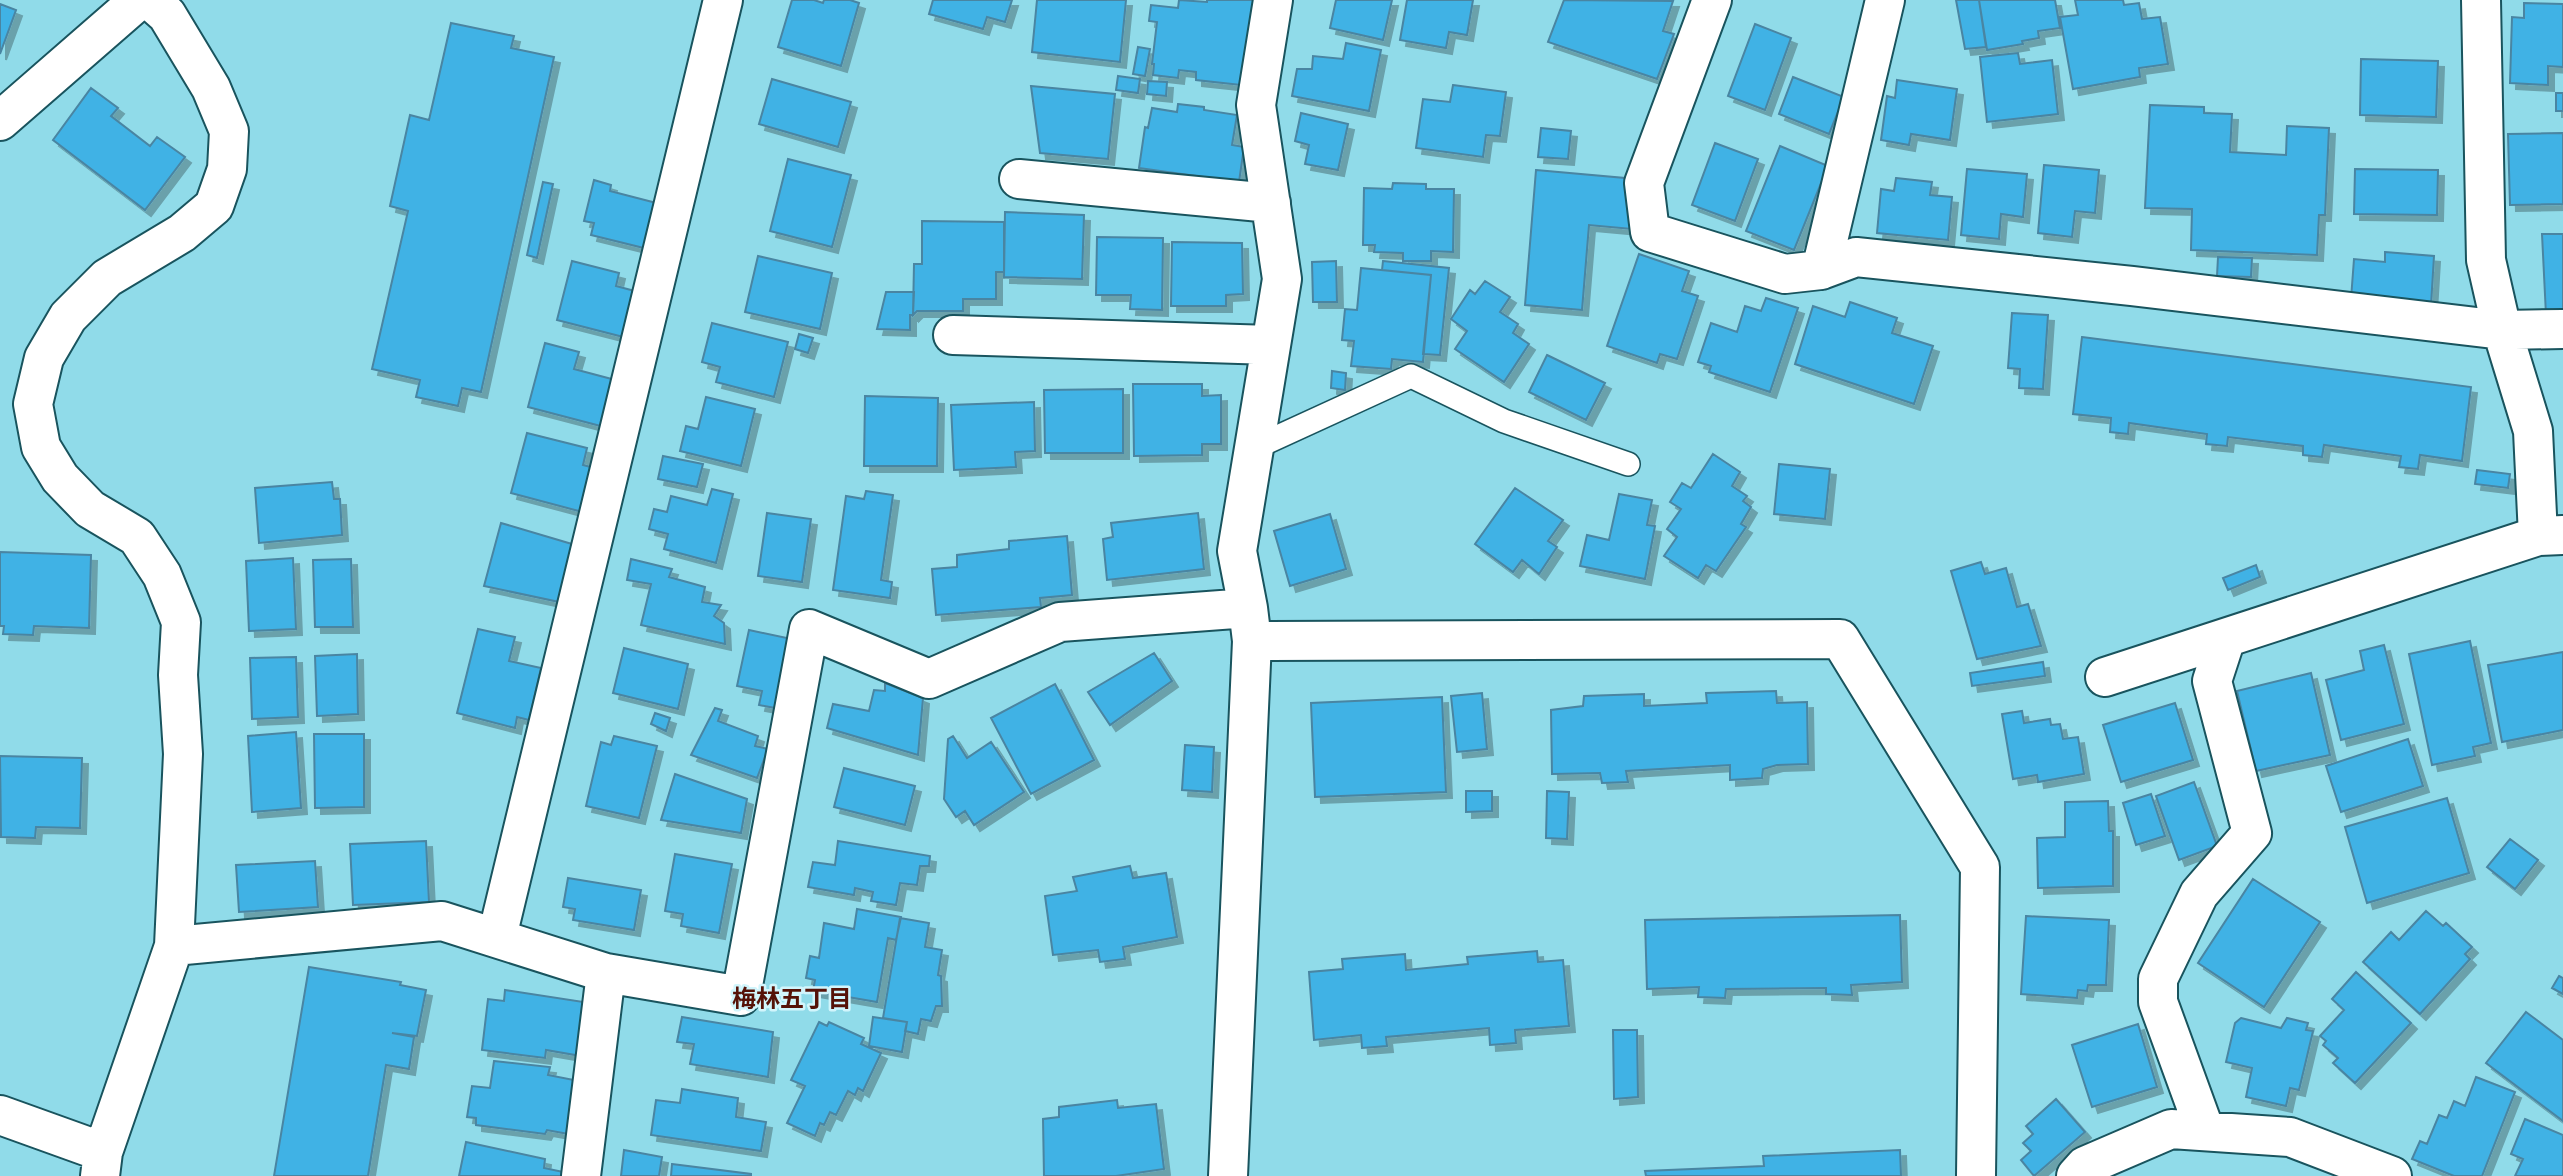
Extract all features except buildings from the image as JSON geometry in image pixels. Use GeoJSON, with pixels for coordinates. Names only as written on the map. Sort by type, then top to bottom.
{"type":"FeatureCollection","features":[{"type":"Feature","properties":{"kind":"street"},"geometry":{"type":"LineString","coordinates":[[0,121],[139,0]]}},
{"type":"Feature","properties":{"kind":"street"},"geometry":{"type":"LineString","coordinates":[[0,1115],[102,1164],[174,946],[183,754],[178,675],[181,622],[162,575],[137,537],[90,509],[60,478],[41,447],[33,404],[44,358],[68,317],[107,278],[182,233],[214,206],[227,169],[229,131],[211,88],[167,15],[150,0]]}},
{"type":"Feature","properties":{"kind":"street"},"geometry":{"type":"LineString","coordinates":[[497,937],[723,0]]}},
{"type":"Feature","properties":{"kind":"street"},"geometry":{"type":"LineString","coordinates":[[1228,1176],[1250,624],[1237,551],[1282,279],[1256,105],[1273,0]]}},
{"type":"Feature","properties":{"kind":"street"},"geometry":{"type":"LineString","coordinates":[[1712,0],[1644,183],[1650,232],[1785,274],[1821,270],[1856,257],[2502,330],[2563,329]]}},
{"type":"Feature","properties":{"kind":"street"},"geometry":{"type":"LineString","coordinates":[[1821,270],[1885,0]]}},
{"type":"Feature","properties":{"kind":"street"},"geometry":{"type":"LineString","coordinates":[[2105,677],[2551,535],[2533,431],[2502,330],[2486,260],[2481,0]]}},
{"type":"Feature","properties":{"kind":"street"},"geometry":{"type":"LineString","coordinates":[[1018,179],[1271,204]]}},
{"type":"Feature","properties":{"kind":"street"},"geometry":{"type":"LineString","coordinates":[[953,335],[1271,345]]}},
{"type":"Feature","properties":{"kind":"street"},"geometry":{"type":"LineString","coordinates":[[174,946],[442,921],[606,973],[741,996],[809,629],[929,679],[1060,622],[1250,624],[1840,639],[1980,867],[1976,1176]]}},
{"type":"Feature","properties":{"kind":"street"},"geometry":{"type":"LineString","coordinates":[[2206,1131],[2158,1002],[2158,979],[2199,894],[2252,833],[2213,681],[2226,638]]}},
{"type":"Feature","properties":{"kind":"street"},"geometry":{"type":"LineString","coordinates":[[581,1176],[606,973]]}},
{"type":"Feature","properties":{"kind":"street"},"geometry":{"type":"LineString","coordinates":[[2076,1176],[2085,1166],[2171,1129],[2290,1137],[2392,1176]]}},
{"type":"Feature","properties":{"kind":"lane"},"geometry":{"type":"LineString","coordinates":[[1254,448],[1411,376],[1504,421],[1628,464]]}},
{"type":"Feature","properties":{"kind":"district","name":"梅林五丁目"},"geometry":{"type":"Point","coordinates":[792,999]}}]}
